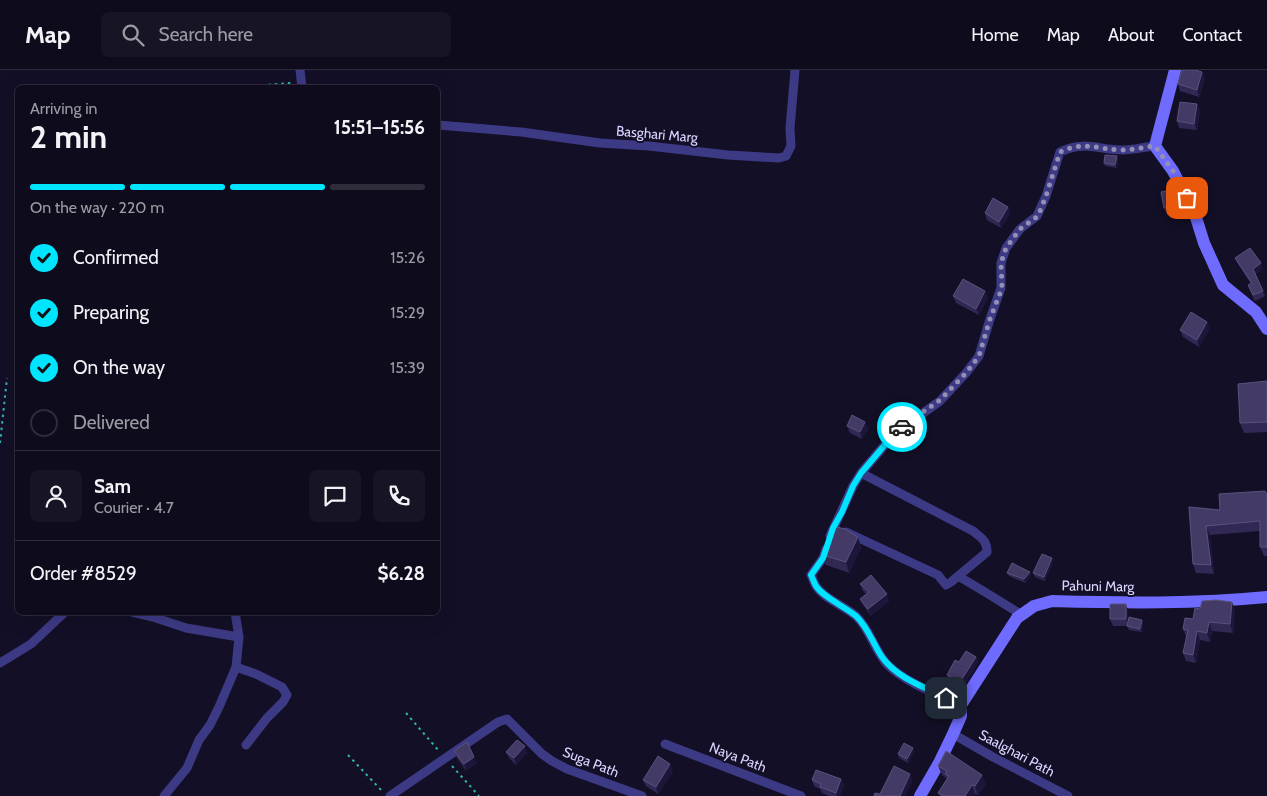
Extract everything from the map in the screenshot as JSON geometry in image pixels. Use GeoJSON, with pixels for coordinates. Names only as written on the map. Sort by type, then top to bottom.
{"type":"FeatureCollection","features":[{"type":"Feature","properties":{"kind":"street"},"geometry":{"type":"LineString","coordinates":[[300,70],[301,85]]}},
{"type":"Feature","properties":{"kind":"street","name":"Basghari Marg"},"geometry":{"type":"LineString","coordinates":[[440,125],[521,132],[600,143],[779,158],[786,156],[791,146],[790,128],[795,70]]}},
{"type":"Feature","properties":{"kind":"street"},"geometry":{"type":"LineString","coordinates":[[1155,146],[1175,70]]}},
{"type":"Feature","properties":{"kind":"street"},"geometry":{"type":"LineString","coordinates":[[961,705],[916,684],[887,664],[864,625],[856,616],[823,593],[817,587],[811,575],[823,558],[833,528],[861,473],[895,433],[940,400],[966,373],[979,356],[1002,288],[1001,263],[1006,248],[1020,229],[1038,216],[1060,152],[1069,147],[1088,146],[1122,150],[1155,146]]}},
{"type":"Feature","properties":{"kind":"street"},"geometry":{"type":"LineString","coordinates":[[1155,146],[1173,171],[1194,211],[1204,243],[1223,285],[1256,312],[1267,329]]}},
{"type":"Feature","properties":{"kind":"street"},"geometry":{"type":"LineString","coordinates":[[833,528],[849,533],[938,575],[946,585],[987,552],[987,545],[983,539],[972,531],[861,473]]}},
{"type":"Feature","properties":{"kind":"street"},"geometry":{"type":"LineString","coordinates":[[958,576],[1022,615]]}},
{"type":"Feature","properties":{"kind":"street","name":"Pahuni Marg"},"geometry":{"type":"LineString","coordinates":[[920,796],[953,734],[961,716],[961,705],[1018,618],[1034,606],[1052,601],[1180,603],[1267,597]]}},
{"type":"Feature","properties":{"kind":"street"},"geometry":{"type":"LineString","coordinates":[[0,663],[31,644],[62,615]]}},
{"type":"Feature","properties":{"kind":"street"},"geometry":{"type":"LineString","coordinates":[[145,615],[186,628],[238,638]]}},
{"type":"Feature","properties":{"kind":"street"},"geometry":{"type":"LineString","coordinates":[[164,796],[187,768],[199,740],[210,725],[219,707],[236,666],[238,638],[235,615]]}},
{"type":"Feature","properties":{"kind":"street"},"geometry":{"type":"LineString","coordinates":[[236,666],[282,687],[287,695],[246,745]]}},
{"type":"Feature","properties":{"kind":"street","name":"Suga Path"},"geometry":{"type":"LineString","coordinates":[[388,796],[498,722],[507,719],[542,754],[552,761],[567,769],[642,796]]}},
{"type":"Feature","properties":{"kind":"street","name":"Saalghari Path"},"geometry":{"type":"LineString","coordinates":[[953,734],[1068,796]]}},
{"type":"Feature","properties":{"kind":"street","name":"Naya Path"},"geometry":{"type":"LineString","coordinates":[[665,744],[801,796]]}},
{"type":"Feature","properties":{"kind":"path"},"geometry":{"type":"LineString","coordinates":[[0,443],[7,378]]}},
{"type":"Feature","properties":{"kind":"path"},"geometry":{"type":"LineString","coordinates":[[348,754],[388,796]]}},
{"type":"Feature","properties":{"kind":"building"},"geometry":{"type":"Polygon","coordinates":[[[1182,70],[1202,72],[1197,90],[1178,84],[1182,70]]]}},
{"type":"Feature","properties":{"kind":"building"},"geometry":{"type":"Polygon","coordinates":[[[1180,102],[1197,104],[1194,124],[1177,121],[1180,102]]]}},
{"type":"Feature","properties":{"kind":"building"},"geometry":{"type":"Polygon","coordinates":[[[1105,155],[1117,156],[1115,165],[1104,163],[1105,155]]]}},
{"type":"Feature","properties":{"kind":"building"},"geometry":{"type":"Polygon","coordinates":[[[1174,189],[1177,206],[1164,208],[1161,192],[1174,189]]]}},
{"type":"Feature","properties":{"kind":"building"},"geometry":{"type":"Polygon","coordinates":[[[993,198],[1008,207],[999,222],[985,213],[993,198]]]}},
{"type":"Feature","properties":{"kind":"building"},"geometry":{"type":"Polygon","coordinates":[[[1250,248],[1261,263],[1253,269],[1263,291],[1253,295],[1248,285],[1252,283],[1235,258],[1250,248]]]}},
{"type":"Feature","properties":{"kind":"building"},"geometry":{"type":"Polygon","coordinates":[[[963,279],[985,291],[976,309],[953,296],[963,279]]]}},
{"type":"Feature","properties":{"kind":"building"},"geometry":{"type":"Polygon","coordinates":[[[1191,312],[1207,322],[1197,340],[1180,330],[1191,312]]]}},
{"type":"Feature","properties":{"kind":"building"},"geometry":{"type":"Polygon","coordinates":[[[1267,381],[1267,422],[1240,423],[1238,384],[1267,381]]]}},
{"type":"Feature","properties":{"kind":"building"},"geometry":{"type":"Polygon","coordinates":[[[852,415],[865,422],[860,432],[847,426],[852,415]]]}},
{"type":"Feature","properties":{"kind":"building"},"geometry":{"type":"Polygon","coordinates":[[[1265,491],[1267,495],[1267,547],[1260,547],[1260,521],[1206,526],[1211,565],[1193,564],[1189,507],[1220,510],[1219,494],[1265,491]]]}},
{"type":"Feature","properties":{"kind":"building"},"geometry":{"type":"Polygon","coordinates":[[[833,526],[845,529],[858,537],[846,562],[822,555],[833,526]]]}},
{"type":"Feature","properties":{"kind":"building"},"geometry":{"type":"Polygon","coordinates":[[[1042,554],[1052,558],[1044,577],[1033,573],[1042,554]]]}},
{"type":"Feature","properties":{"kind":"building"},"geometry":{"type":"Polygon","coordinates":[[[1012,563],[1030,572],[1024,579],[1007,573],[1012,563]]]}},
{"type":"Feature","properties":{"kind":"building"},"geometry":{"type":"Polygon","coordinates":[[[871,575],[887,594],[868,609],[860,599],[869,592],[860,584],[871,575]]]}},
{"type":"Feature","properties":{"kind":"building"},"geometry":{"type":"Polygon","coordinates":[[[1202,601],[1232,602],[1230,624],[1209,622],[1207,633],[1197,631],[1193,655],[1183,653],[1188,630],[1183,629],[1185,618],[1193,619],[1195,608],[1200,609],[1202,601]]]}},
{"type":"Feature","properties":{"kind":"building"},"geometry":{"type":"Polygon","coordinates":[[[1110,604],[1126,604],[1126,619],[1110,619],[1110,604]]]}},
{"type":"Feature","properties":{"kind":"building"},"geometry":{"type":"Polygon","coordinates":[[[1129,617],[1142,620],[1140,629],[1127,626],[1129,617]]]}},
{"type":"Feature","properties":{"kind":"building"},"geometry":{"type":"Polygon","coordinates":[[[966,651],[976,657],[960,682],[947,675],[955,660],[959,662],[966,651]]]}},
{"type":"Feature","properties":{"kind":"building"},"geometry":{"type":"Polygon","coordinates":[[[517,740],[525,746],[514,758],[506,752],[517,740]]]}},
{"type":"Feature","properties":{"kind":"building"},"geometry":{"type":"Polygon","coordinates":[[[467,742],[474,757],[464,764],[454,751],[467,742]]]}},
{"type":"Feature","properties":{"kind":"building"},"geometry":{"type":"Polygon","coordinates":[[[904,743],[913,748],[907,759],[898,754],[904,743]]]}},
{"type":"Feature","properties":{"kind":"building"},"geometry":{"type":"Polygon","coordinates":[[[946,751],[982,775],[965,796],[943,796],[938,793],[949,776],[945,774],[947,771],[938,766],[946,751]]]}},
{"type":"Feature","properties":{"kind":"building"},"geometry":{"type":"Polygon","coordinates":[[[658,756],[670,764],[656,787],[643,780],[658,756]]]}},
{"type":"Feature","properties":{"kind":"building"},"geometry":{"type":"Polygon","coordinates":[[[894,766],[910,774],[900,796],[874,796],[875,793],[880,794],[894,766]]]}},
{"type":"Feature","properties":{"kind":"building"},"geometry":{"type":"Polygon","coordinates":[[[816,770],[841,779],[836,793],[820,787],[821,784],[812,780],[816,770]]]}},
{"type":"Feature","properties":{"kind":"way so far"},"geometry":{"type":"LineString","coordinates":[[902,427],[940,400],[966,373],[979,356],[1002,288],[1001,263],[1006,248],[1020,229],[1038,216],[1060,152],[1069,147],[1088,146],[1122,150],[1155,146],[1173,171],[1187,198]]}},
{"type":"Feature","properties":{"kind":"route"},"geometry":{"type":"LineString","coordinates":[[902,427],[861,473],[853,486],[833,528],[823,558],[811,575],[817,587],[823,593],[856,616],[864,625],[887,664],[916,684],[946,698]]}}]}
